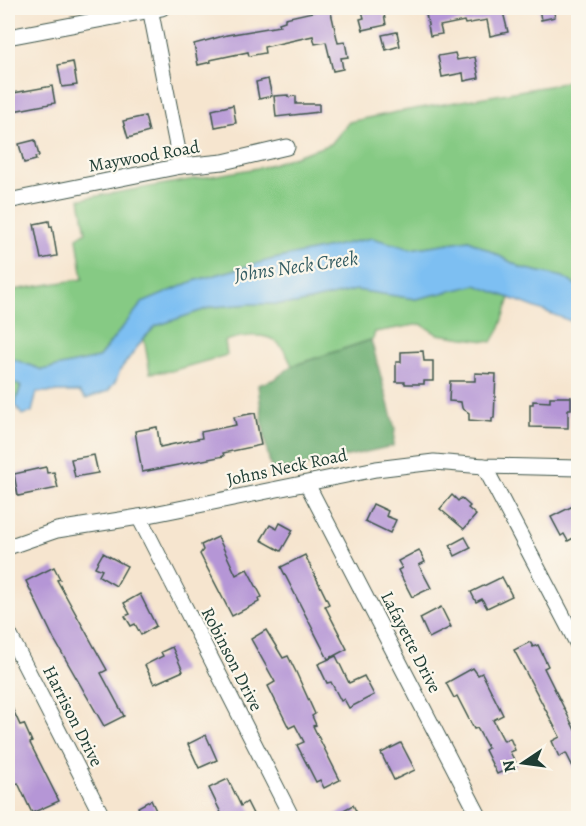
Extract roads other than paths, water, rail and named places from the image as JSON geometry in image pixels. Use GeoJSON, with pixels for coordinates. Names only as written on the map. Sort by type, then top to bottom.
{"type":"FeatureCollection","features":[{"type":"Feature","properties":{"kind":"street"},"geometry":{"type":"LineString","coordinates":[[8,37],[155,8],[180,166]]}},
{"type":"Feature","properties":{"kind":"street","name":"Maywood Road"},"geometry":{"type":"LineString","coordinates":[[8,201],[180,166],[223,162],[287,147]]}},
{"type":"Feature","properties":{"kind":"street","name":"Johns Neck Road"},"geometry":{"type":"LineString","coordinates":[[8,547],[57,530],[139,517],[376,469],[434,462],[484,466],[579,468]]}},
{"type":"Feature","properties":{"kind":"street"},"geometry":{"type":"LineString","coordinates":[[484,466],[579,645]]}},
{"type":"Feature","properties":{"kind":"street","name":"Lafayette Drive"},"geometry":{"type":"LineString","coordinates":[[308,483],[480,819]]}},
{"type":"Feature","properties":{"kind":"street","name":"Robinson Drive"},"geometry":{"type":"LineString","coordinates":[[139,517],[292,819]]}},
{"type":"Feature","properties":{"kind":"street","name":"Harrison Drive"},"geometry":{"type":"LineString","coordinates":[[8,632],[103,819]]}},
{"type":"Feature","properties":{"kind":"water","name":"Johns Neck Creek"},"geometry":{"type":"Polygon","coordinates":[[[372,238],[411,249],[469,240],[522,268],[563,277],[578,287],[578,324],[476,285],[416,299],[356,290],[296,304],[212,307],[156,326],[120,370],[116,381],[108,391],[86,399],[79,392],[37,392],[32,412],[22,415],[15,405],[21,386],[8,380],[8,357],[42,370],[98,358],[142,303],[194,281],[270,260],[372,238]]]}}]}
